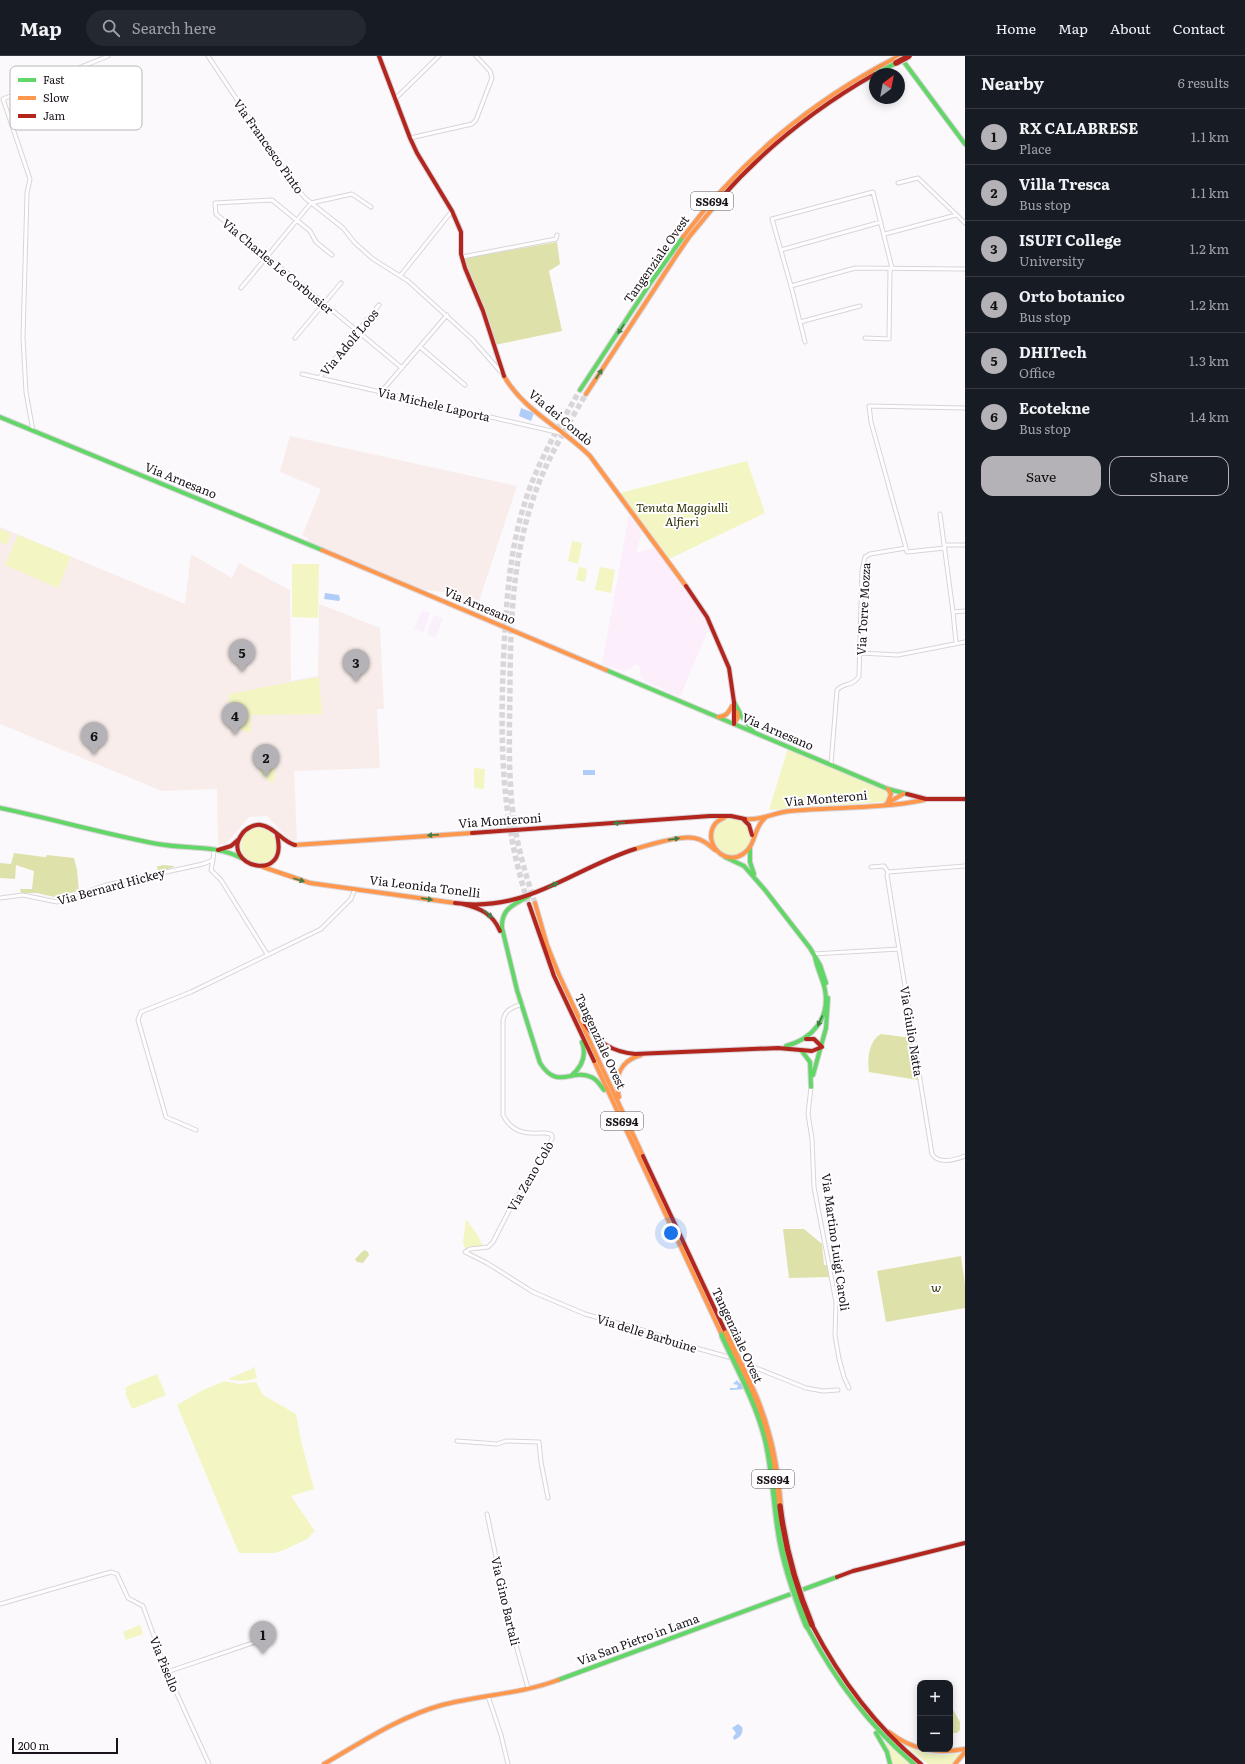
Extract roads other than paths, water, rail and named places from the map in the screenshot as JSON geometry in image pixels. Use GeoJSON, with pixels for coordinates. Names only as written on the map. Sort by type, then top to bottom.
{"type":"FeatureCollection","features":[{"type":"Feature","properties":{"kind":"main road","name":"Via dei Condò"},"geometry":{"type":"LineString","coordinates":[[379,56],[410,138],[452,211],[461,232],[462,257],[465,268],[483,311],[501,371],[512,390],[532,408],[567,434],[590,456],[676,571],[707,617],[729,668],[734,702],[734,724]]}},
{"type":"Feature","properties":{"kind":"main road","name":"Tangenziale Ovest"},"geometry":{"type":"LineString","coordinates":[[880,68],[897,58],[909,56]]}},
{"type":"Feature","properties":{"kind":"main road","name":"Tangenziale Ovest"},"geometry":{"type":"LineString","coordinates":[[883,68],[897,58]]}},
{"type":"Feature","properties":{"kind":"main road"},"geometry":{"type":"LineString","coordinates":[[897,58],[965,144]]}},
{"type":"Feature","properties":{"kind":"main road","name":"Tangenziale Ovest"},"geometry":{"type":"LineString","coordinates":[[869,74],[821,102],[773,140],[736,175],[702,213],[679,243],[583,392],[690,236],[728,190],[798,125],[846,91],[869,78]]}},
{"type":"Feature","properties":{"kind":"main road","name":"Via Arnesano"},"geometry":{"type":"LineString","coordinates":[[0,417],[376,572],[888,789]]}},
{"type":"Feature","properties":{"kind":"main road","name":"Via dei Condò"},"geometry":{"type":"LineString","coordinates":[[734,702],[745,722],[756,733]]}},
{"type":"Feature","properties":{"kind":"main road"},"geometry":{"type":"LineString","coordinates":[[716,717],[723,717],[729,712],[734,702]]}},
{"type":"Feature","properties":{"kind":"main road"},"geometry":{"type":"LineString","coordinates":[[885,804],[891,798],[890,791],[888,789]]}},
{"type":"Feature","properties":{"kind":"main road","name":"Via Monteroni"},"geometry":{"type":"LineString","coordinates":[[888,789],[926,799]]}},
{"type":"Feature","properties":{"kind":"main road"},"geometry":{"type":"LineString","coordinates":[[898,805],[903,800],[903,794]]}},
{"type":"Feature","properties":{"kind":"main road","name":"Via Monteroni"},"geometry":{"type":"LineString","coordinates":[[885,804],[903,794]]}},
{"type":"Feature","properties":{"kind":"main road","name":"Via Monteroni"},"geometry":{"type":"LineString","coordinates":[[242,835],[249,828],[261,825],[267,827],[289,843],[298,846],[728,816],[753,820],[788,811],[885,804],[898,805],[926,799],[965,799]]}},
{"type":"Feature","properties":{"kind":"main road"},"geometry":{"type":"LineString","coordinates":[[0,808],[114,836],[186,848],[215,850],[235,854],[250,864],[262,866],[273,862],[279,852],[279,840],[276,834]]}},
{"type":"Feature","properties":{"kind":"main road","name":"Via Monteroni"},"geometry":{"type":"LineString","coordinates":[[751,845],[757,825],[770,815]]}},
{"type":"Feature","properties":{"kind":"main road"},"geometry":{"type":"LineString","coordinates":[[728,816],[715,823],[711,832],[711,842],[716,850],[725,857],[730,858],[740,856],[748,850],[751,845]]}},
{"type":"Feature","properties":{"kind":"main road"},"geometry":{"type":"LineString","coordinates":[[742,819],[749,826],[752,838]]}},
{"type":"Feature","properties":{"kind":"main road"},"geometry":{"type":"LineString","coordinates":[[215,850],[231,846],[242,835]]}},
{"type":"Feature","properties":{"kind":"main road"},"geometry":{"type":"LineString","coordinates":[[242,835],[239,848],[244,860]]}},
{"type":"Feature","properties":{"kind":"main road","name":"Via Leonida Tonelli"},"geometry":{"type":"LineString","coordinates":[[262,866],[310,883],[463,904],[492,904],[529,896],[628,851],[666,840],[692,837],[704,841],[716,850]]}},
{"type":"Feature","properties":{"kind":"main road","name":"Via Martino Luigi Caroli"},"geometry":{"type":"LineString","coordinates":[[751,845],[750,862],[752,872],[758,882]]}},
{"type":"Feature","properties":{"kind":"main road","name":"Via Martino Luigi Caroli"},"geometry":{"type":"LineString","coordinates":[[725,857],[744,866],[758,882],[814,955],[822,972],[828,997],[828,1024],[810,1087]]}},
{"type":"Feature","properties":{"kind":"main road"},"geometry":{"type":"LineString","coordinates":[[503,937],[502,923],[507,910],[529,896]]}},
{"type":"Feature","properties":{"kind":"main road"},"geometry":{"type":"LineString","coordinates":[[463,904],[478,908],[488,913],[495,920],[503,937],[541,1064],[547,1073],[558,1078],[589,1076],[600,1083],[625,1134],[632,1139],[635,1134],[618,1095],[616,1079],[620,1068],[625,1062],[637,1056],[652,1054],[780,1048],[811,1052],[822,1047],[814,1039],[806,1039]]}},
{"type":"Feature","properties":{"kind":"main road","name":"Tangenziale Ovest"},"geometry":{"type":"LineString","coordinates":[[632,1139],[559,975],[532,904],[545,954],[567,1004],[756,1400],[768,1430],[776,1466],[784,1534],[788,1554],[809,1626],[830,1669],[855,1706],[880,1734],[914,1764]]}},
{"type":"Feature","properties":{"kind":"main road"},"geometry":{"type":"LineString","coordinates":[[780,1048],[799,1043],[806,1039],[818,1027],[825,1006],[825,991],[814,955]]}},
{"type":"Feature","properties":{"kind":"main road"},"geometry":{"type":"LineString","coordinates":[[559,975],[588,1030],[596,1039],[607,1047],[618,1051],[652,1054]]}},
{"type":"Feature","properties":{"kind":"main road"},"geometry":{"type":"LineString","coordinates":[[567,1004],[566,1008],[584,1050],[582,1065],[571,1076]]}},
{"type":"Feature","properties":{"kind":"main road"},"geometry":{"type":"LineString","coordinates":[[797,1049],[804,1052],[810,1062],[810,1087]]}},
{"type":"Feature","properties":{"kind":"main road","name":"Via San Pietro in Lama"},"geometry":{"type":"LineString","coordinates":[[324,1764],[366,1738],[408,1717],[442,1705],[528,1688],[573,1675],[853,1571],[965,1543]]}},
{"type":"Feature","properties":{"kind":"main road","name":"Tangenziale Ovest"},"geometry":{"type":"LineString","coordinates":[[809,1626],[833,1666],[854,1696],[880,1728],[921,1764]]}},
{"type":"Feature","properties":{"kind":"main road"},"geometry":{"type":"LineString","coordinates":[[854,1696],[891,1734],[914,1747],[941,1752],[965,1749]]}},
{"type":"Feature","properties":{"kind":"main road"},"geometry":{"type":"LineString","coordinates":[[855,1706],[860,1715],[885,1746],[890,1764]]}},
{"type":"Feature","properties":{"kind":"main road"},"geometry":{"type":"LineString","coordinates":[[955,1764],[965,1752]]}},
{"type":"Feature","properties":{"kind":"street"},"geometry":{"type":"LineString","coordinates":[[84,66],[108,56]]}},
{"type":"Feature","properties":{"kind":"street","name":"Via Francesco Pinto"},"geometry":{"type":"LineString","coordinates":[[208,56],[290,178],[306,198],[343,228],[355,243],[373,259],[408,281],[447,315],[472,338],[501,371]]}},
{"type":"Feature","properties":{"kind":"street"},"geometry":{"type":"LineString","coordinates":[[395,99],[439,56]]}},
{"type":"Feature","properties":{"kind":"street"},"geometry":{"type":"LineString","coordinates":[[410,138],[472,124],[476,120],[492,78],[490,71],[476,56]]}},
{"type":"Feature","properties":{"kind":"street"},"geometry":{"type":"LineString","coordinates":[[10,96],[3,99],[10,120]]}},
{"type":"Feature","properties":{"kind":"street"},"geometry":{"type":"LineString","coordinates":[[13,130],[30,179],[27,193],[22,338],[26,392],[34,431]]}},
{"type":"Feature","properties":{"kind":"street"},"geometry":{"type":"LineString","coordinates":[[898,183],[918,178],[965,223]]}},
{"type":"Feature","properties":{"kind":"street"},"geometry":{"type":"LineString","coordinates":[[805,342],[792,286],[772,219],[873,192],[885,234],[892,268],[890,271],[889,339],[865,338]]}},
{"type":"Feature","properties":{"kind":"street"},"geometry":{"type":"LineString","coordinates":[[241,288],[311,203],[352,194],[372,207]]}},
{"type":"Feature","properties":{"kind":"street","name":"Via Charles Le Corbusier"},"geometry":{"type":"LineString","coordinates":[[332,255],[316,242],[310,231],[272,200],[215,203],[216,214],[402,368]]}},
{"type":"Feature","properties":{"kind":"street"},"geometry":{"type":"LineString","coordinates":[[400,276],[452,211]]}},
{"type":"Feature","properties":{"kind":"street"},"geometry":{"type":"LineString","coordinates":[[885,234],[956,215]]}},
{"type":"Feature","properties":{"kind":"street"},"geometry":{"type":"LineString","coordinates":[[781,250],[881,222]]}},
{"type":"Feature","properties":{"kind":"street"},"geometry":{"type":"LineString","coordinates":[[462,257],[556,240],[557,235]]}},
{"type":"Feature","properties":{"kind":"street"},"geometry":{"type":"LineString","coordinates":[[792,286],[855,268],[965,268]]}},
{"type":"Feature","properties":{"kind":"street"},"geometry":{"type":"LineString","coordinates":[[295,338],[341,283]]}},
{"type":"Feature","properties":{"kind":"street","name":"Via Adolf Loos"},"geometry":{"type":"LineString","coordinates":[[319,378],[379,305]]}},
{"type":"Feature","properties":{"kind":"street"},"geometry":{"type":"LineString","coordinates":[[800,322],[860,306]]}},
{"type":"Feature","properties":{"kind":"street"},"geometry":{"type":"LineString","coordinates":[[381,392],[447,315]]}},
{"type":"Feature","properties":{"kind":"street"},"geometry":{"type":"LineString","coordinates":[[420,347],[466,385]]}},
{"type":"Feature","properties":{"kind":"street","name":"Via Michele Laporta"},"geometry":{"type":"LineString","coordinates":[[302,374],[567,434]]}},
{"type":"Feature","properties":{"kind":"street"},"geometry":{"type":"LineString","coordinates":[[965,408],[869,406],[871,422],[907,552],[965,544]]}},
{"type":"Feature","properties":{"kind":"street"},"geometry":{"type":"LineString","coordinates":[[940,514],[956,644]]}},
{"type":"Feature","properties":{"kind":"street","name":"Via Torre Mozza"},"geometry":{"type":"LineString","coordinates":[[831,764],[837,690],[858,679],[862,570],[864,557],[870,554],[906,548]]}},
{"type":"Feature","properties":{"kind":"street"},"geometry":{"type":"LineString","coordinates":[[953,612],[965,611]]}},
{"type":"Feature","properties":{"kind":"street"},"geometry":{"type":"LineString","coordinates":[[860,653],[898,655],[965,642]]}},
{"type":"Feature","properties":{"kind":"street"},"geometry":{"type":"LineString","coordinates":[[215,850],[211,870],[221,880],[267,954]]}},
{"type":"Feature","properties":{"kind":"street","name":"Via Bernard Hickey"},"geometry":{"type":"LineString","coordinates":[[0,898],[24,895],[57,902],[106,885],[202,864],[213,860]]}},
{"type":"Feature","properties":{"kind":"street"},"geometry":{"type":"LineString","coordinates":[[871,867],[884,866],[888,872],[965,866]]}},
{"type":"Feature","properties":{"kind":"street","name":"Via Giulio Natta"},"geometry":{"type":"LineString","coordinates":[[888,872],[887,875],[932,1154],[938,1159],[947,1161],[965,1156]]}},
{"type":"Feature","properties":{"kind":"street"},"geometry":{"type":"LineString","coordinates":[[196,1130],[166,1117],[139,1023],[139,1016],[143,1010],[191,992],[326,926],[351,899],[355,889]]}},
{"type":"Feature","properties":{"kind":"street"},"geometry":{"type":"LineString","coordinates":[[814,955],[899,949]]}},
{"type":"Feature","properties":{"kind":"street","name":"Via Zeno Colò"},"geometry":{"type":"LineString","coordinates":[[465,1252],[470,1249],[488,1247],[493,1242],[552,1139],[552,1135],[550,1134],[515,1130],[503,1115],[503,1021],[506,1012],[509,1009],[522,1004]]}},
{"type":"Feature","properties":{"kind":"street","name":"Via Martino Luigi Caroli"},"geometry":{"type":"LineString","coordinates":[[810,1087],[808,1114],[812,1139],[814,1187],[836,1302],[835,1335],[839,1359],[849,1388]]}},
{"type":"Feature","properties":{"kind":"street","name":"Via delle Barbuine"},"geometry":{"type":"LineString","coordinates":[[465,1252],[488,1263],[533,1292],[585,1314],[653,1333],[678,1343],[746,1363],[806,1388],[823,1391],[838,1390]]}},
{"type":"Feature","properties":{"kind":"street"},"geometry":{"type":"LineString","coordinates":[[457,1441],[497,1444],[506,1441],[538,1442],[540,1462],[548,1498]]}},
{"type":"Feature","properties":{"kind":"street","name":"Via Gino Bartali"},"geometry":{"type":"LineString","coordinates":[[487,1514],[510,1624],[528,1688]]}},
{"type":"Feature","properties":{"kind":"street","name":"Via Pisello"},"geometry":{"type":"LineString","coordinates":[[0,1604],[114,1572],[121,1579],[128,1598],[143,1606],[167,1672],[209,1764]]}},
{"type":"Feature","properties":{"kind":"street"},"geometry":{"type":"LineString","coordinates":[[167,1672],[266,1638]]}},
{"type":"Feature","properties":{"kind":"street"},"geometry":{"type":"LineString","coordinates":[[488,1696],[501,1734],[508,1764]]}},
{"type":"Feature","properties":{"kind":"water"},"geometry":{"type":"Polygon","coordinates":[[[521,408],[534,413],[531,421],[519,416],[521,408]]]}},
{"type":"Feature","properties":{"kind":"water"},"geometry":{"type":"Polygon","coordinates":[[[325,593],[339,595],[340,599],[339,601],[324,599],[325,593]]]}},
{"type":"Feature","properties":{"kind":"water"},"geometry":{"type":"Polygon","coordinates":[[[583,770],[595,770],[595,775],[583,775],[583,770]]]}},
{"type":"Feature","properties":{"kind":"water"},"geometry":{"type":"Polygon","coordinates":[[[737,1380],[739,1383],[744,1384],[746,1389],[730,1390],[730,1388],[737,1388],[738,1385],[733,1384],[737,1380]]]}},
{"type":"Feature","properties":{"kind":"water"},"geometry":{"type":"Polygon","coordinates":[[[738,1724],[742,1727],[742,1733],[740,1737],[734,1740],[733,1737],[736,1733],[732,1728],[738,1724]]]}},
{"type":"Feature","properties":{"kind":"tunnel"},"geometry":{"type":"LineString","coordinates":[[528,902],[512,839],[504,776],[502,712],[508,588],[517,531],[533,479],[545,453],[580,390]]}},
{"type":"Feature","properties":{"kind":"tunnel"},"geometry":{"type":"LineString","coordinates":[[535,903],[525,873],[518,842],[510,785],[510,676],[514,587],[526,521],[538,485],[556,445],[586,394]]}},
{"type":"Feature","properties":{"kind":"place","name":"DHITech"},"geometry":{"type":"Point","coordinates":[242,672]}},
{"type":"Feature","properties":{"kind":"place","name":"ISUFI College"},"geometry":{"type":"Point","coordinates":[356,682]}},
{"type":"Feature","properties":{"kind":"place","name":"Orto botanico"},"geometry":{"type":"Point","coordinates":[235,735]}},
{"type":"Feature","properties":{"kind":"place","name":"Ecotekne"},"geometry":{"type":"Point","coordinates":[94,755]}},
{"type":"Feature","properties":{"kind":"place","name":"Villa Tresca"},"geometry":{"type":"Point","coordinates":[266,777]}},
{"type":"Feature","properties":{"kind":"place","name":"RX CALABRESE"},"geometry":{"type":"Point","coordinates":[263,1654]}},
{"type":"Feature","properties":{"kind":"park label","name":"Tenuta Maggiulli Alfieri"},"geometry":{"type":"Point","coordinates":[682,514]}},
{"type":"Feature","properties":{"kind":"park label","name":"w"},"geometry":{"type":"Point","coordinates":[936,1287]}}]}
